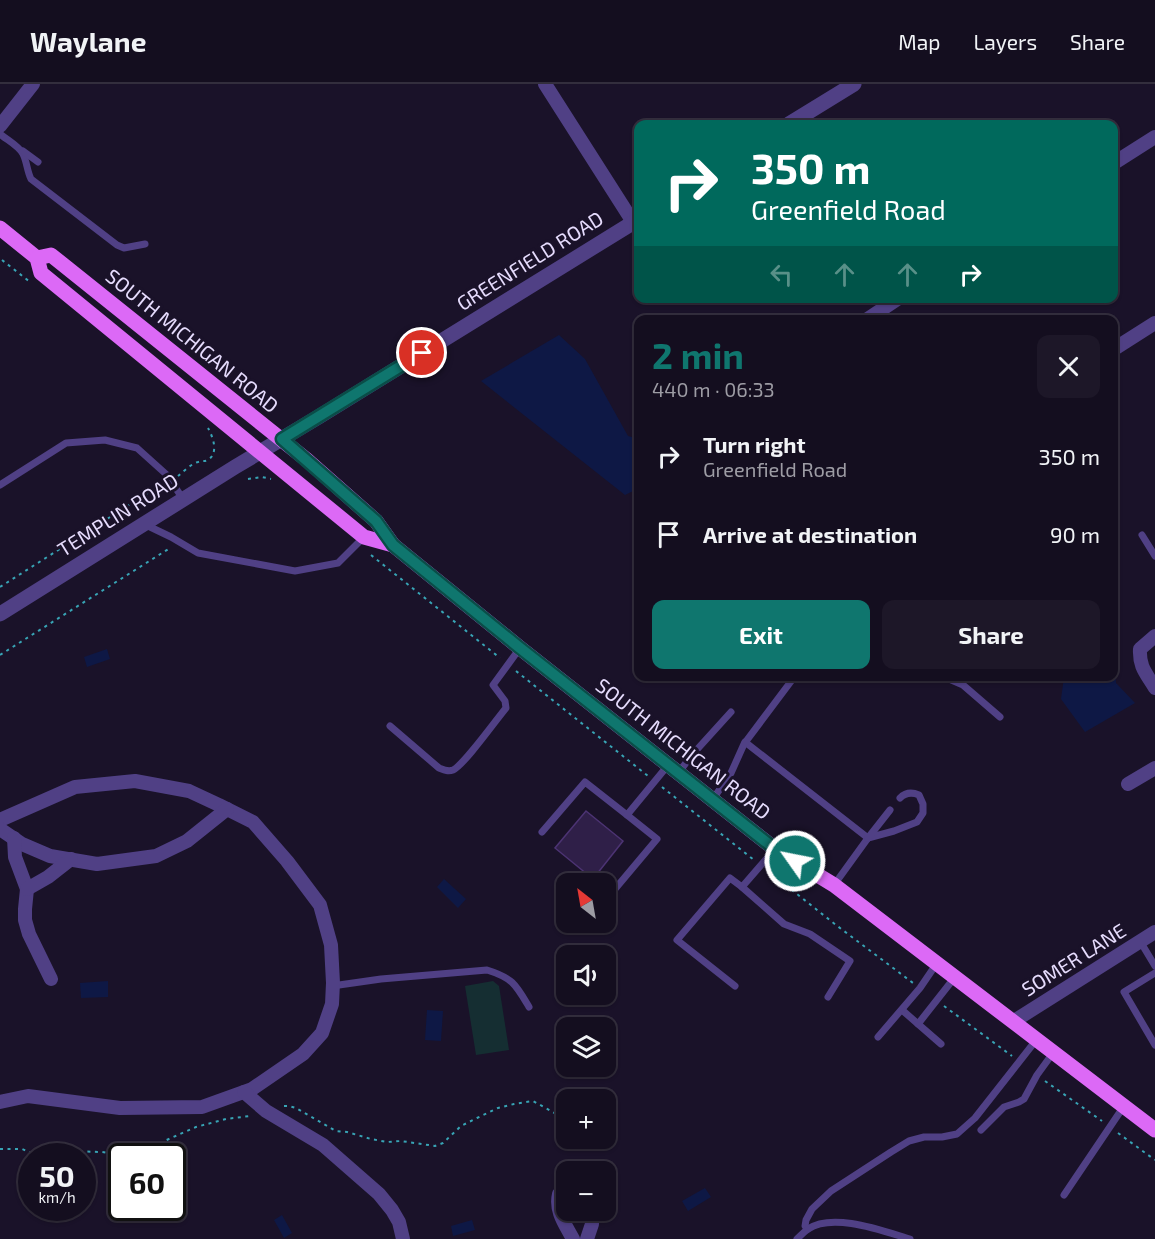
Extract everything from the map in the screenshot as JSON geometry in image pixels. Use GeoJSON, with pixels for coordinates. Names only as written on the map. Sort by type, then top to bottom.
{"type":"FeatureCollection","features":[{"type":"Feature","properties":{"kind":"main road","name":"SOUTH MICHIGAN ROAD"},"geometry":{"type":"LineString","coordinates":[[0,228],[37,258],[40,273],[259,452],[361,540],[393,545]]}},
{"type":"Feature","properties":{"kind":"main road","name":"SOUTH MICHIGAN ROAD"},"geometry":{"type":"LineString","coordinates":[[37,258],[51,255],[282,439],[376,521],[393,545],[775,849],[834,885],[1155,1130]]}},
{"type":"Feature","properties":{"kind":"street"},"geometry":{"type":"LineString","coordinates":[[0,126],[33,84]]}},
{"type":"Feature","properties":{"kind":"street"},"geometry":{"type":"LineString","coordinates":[[544,84],[634,218]]}},
{"type":"Feature","properties":{"kind":"street"},"geometry":{"type":"LineString","coordinates":[[796,120],[854,84]]}},
{"type":"Feature","properties":{"kind":"street"},"geometry":{"type":"LineString","coordinates":[[1118,160],[1155,137]]}},
{"type":"Feature","properties":{"kind":"street","name":"GREENFIELD ROAD"},"geometry":{"type":"LineString","coordinates":[[259,452],[634,222]]}},
{"type":"Feature","properties":{"kind":"street"},"geometry":{"type":"LineString","coordinates":[[874,315],[892,303]]}},
{"type":"Feature","properties":{"kind":"street"},"geometry":{"type":"LineString","coordinates":[[1118,346],[1155,323]]}},
{"type":"Feature","properties":{"kind":"street","name":"TEMPLIN ROAD"},"geometry":{"type":"LineString","coordinates":[[0,614],[259,452]]}},
{"type":"Feature","properties":{"kind":"street"},"geometry":{"type":"LineString","coordinates":[[1155,636],[1140,650],[1143,668],[1155,688]]}},
{"type":"Feature","properties":{"kind":"street"},"geometry":{"type":"LineString","coordinates":[[1128,784],[1155,768]]}},
{"type":"Feature","properties":{"kind":"street"},"geometry":{"type":"LineString","coordinates":[[0,820],[75,787],[135,781],[189,791],[253,822],[288,861],[320,905],[332,945],[332,1004],[322,1033],[303,1054],[252,1089],[202,1107],[120,1108],[28,1096],[0,1102]]}},
{"type":"Feature","properties":{"kind":"street"},"geometry":{"type":"LineString","coordinates":[[0,829],[22,844],[50,856],[97,864],[156,856],[187,841],[227,809]]}},
{"type":"Feature","properties":{"kind":"street"},"geometry":{"type":"LineString","coordinates":[[14,838],[15,857],[27,889],[25,920],[29,934],[51,979]]}},
{"type":"Feature","properties":{"kind":"street"},"geometry":{"type":"LineString","coordinates":[[27,889],[48,877],[71,859]]}},
{"type":"Feature","properties":{"kind":"street","name":"SOMER LANE"},"geometry":{"type":"LineString","coordinates":[[1014,1021],[1155,932]]}},
{"type":"Feature","properties":{"kind":"street"},"geometry":{"type":"LineString","coordinates":[[244,1092],[266,1111],[324,1145],[379,1194],[399,1222],[404,1239]]}},
{"type":"Feature","properties":{"kind":"street"},"geometry":{"type":"LineString","coordinates":[[563,1221],[573,1239]]}},
{"type":"Feature","properties":{"kind":"street"},"geometry":{"type":"LineString","coordinates":[[587,1239],[592,1221]]}},
{"type":"Feature","properties":{"kind":"lane"},"geometry":{"type":"LineString","coordinates":[[0,134],[38,162]]}},
{"type":"Feature","properties":{"kind":"lane"},"geometry":{"type":"LineString","coordinates":[[20,149],[31,179],[117,245],[124,248],[145,244]]}},
{"type":"Feature","properties":{"kind":"lane"},"geometry":{"type":"LineString","coordinates":[[0,485],[66,443],[105,440],[137,448],[167,475],[183,499]]}},
{"type":"Feature","properties":{"kind":"lane"},"geometry":{"type":"LineString","coordinates":[[144,524],[198,553],[295,571],[338,563],[361,540]]}},
{"type":"Feature","properties":{"kind":"lane"},"geometry":{"type":"LineString","coordinates":[[1142,535],[1155,556]]}},
{"type":"Feature","properties":{"kind":"lane"},"geometry":{"type":"LineString","coordinates":[[390,726],[439,768],[446,771],[453,770],[506,708],[506,701],[493,685],[520,648]]}},
{"type":"Feature","properties":{"kind":"lane"},"geometry":{"type":"LineString","coordinates":[[713,799],[731,773],[746,742],[791,681]]}},
{"type":"Feature","properties":{"kind":"lane"},"geometry":{"type":"LineString","coordinates":[[954,681],[963,685],[1000,717]]}},
{"type":"Feature","properties":{"kind":"lane"},"geometry":{"type":"LineString","coordinates":[[627,815],[655,782],[692,755],[730,712]]}},
{"type":"Feature","properties":{"kind":"lane"},"geometry":{"type":"LineString","coordinates":[[746,742],[868,838]]}},
{"type":"Feature","properties":{"kind":"lane"},"geometry":{"type":"LineString","coordinates":[[542,832],[585,782],[657,839],[616,888]]}},
{"type":"Feature","properties":{"kind":"lane"},"geometry":{"type":"LineString","coordinates":[[868,838],[917,822],[923,813],[920,795],[912,792],[903,794],[900,798]]}},
{"type":"Feature","properties":{"kind":"lane"},"geometry":{"type":"LineString","coordinates":[[834,885],[890,810]]}},
{"type":"Feature","properties":{"kind":"lane"},"geometry":{"type":"LineString","coordinates":[[742,887],[775,849]]}},
{"type":"Feature","properties":{"kind":"lane"},"geometry":{"type":"LineString","coordinates":[[735,986],[677,940],[730,878],[784,924],[810,934],[850,961],[828,997]]}},
{"type":"Feature","properties":{"kind":"lane"},"geometry":{"type":"LineString","coordinates":[[1140,941],[1155,966]]}},
{"type":"Feature","properties":{"kind":"lane"},"geometry":{"type":"LineString","coordinates":[[878,1037],[920,988],[937,963]]}},
{"type":"Feature","properties":{"kind":"lane"},"geometry":{"type":"LineString","coordinates":[[332,986],[487,969],[504,975],[516,985],[529,1007]]}},
{"type":"Feature","properties":{"kind":"lane"},"geometry":{"type":"LineString","coordinates":[[1155,973],[1124,992],[1155,1045]]}},
{"type":"Feature","properties":{"kind":"lane"},"geometry":{"type":"LineString","coordinates":[[918,1023],[955,977]]}},
{"type":"Feature","properties":{"kind":"lane"},"geometry":{"type":"LineString","coordinates":[[902,1010],[941,1044]]}},
{"type":"Feature","properties":{"kind":"lane"},"geometry":{"type":"LineString","coordinates":[[808,1229],[805,1226],[806,1220],[812,1209],[831,1191],[891,1152],[909,1141],[957,1134],[975,1118],[1037,1039]]}},
{"type":"Feature","properties":{"kind":"lane"},"geometry":{"type":"LineString","coordinates":[[981,1131],[1004,1107],[1024,1099],[1037,1075],[1053,1053]]}},
{"type":"Feature","properties":{"kind":"lane"},"geometry":{"type":"LineString","coordinates":[[1064,1195],[1124,1106]]}},
{"type":"Feature","properties":{"kind":"lane"},"geometry":{"type":"LineString","coordinates":[[797,1239],[808,1229],[826,1223],[858,1224],[910,1239]]}},
{"type":"Feature","properties":{"kind":"path"},"geometry":{"type":"LineString","coordinates":[[2,260],[38,288]]}},
{"type":"Feature","properties":{"kind":"path"},"geometry":{"type":"LineString","coordinates":[[176,477],[198,462],[207,460],[212,454],[213,437],[206,425]]}},
{"type":"Feature","properties":{"kind":"path"},"geometry":{"type":"LineString","coordinates":[[248,479],[262,477],[275,481]]}},
{"type":"Feature","properties":{"kind":"path"},"geometry":{"type":"LineString","coordinates":[[0,587],[164,483]]}},
{"type":"Feature","properties":{"kind":"path"},"geometry":{"type":"LineString","coordinates":[[361,540],[508,664],[655,782],[836,925],[920,988]]}},
{"type":"Feature","properties":{"kind":"path"},"geometry":{"type":"LineString","coordinates":[[0,655],[179,542]]}},
{"type":"Feature","properties":{"kind":"path"},"geometry":{"type":"LineString","coordinates":[[936,1000],[1019,1062]]}},
{"type":"Feature","properties":{"kind":"path"},"geometry":{"type":"LineString","coordinates":[[1037,1075],[1155,1160]]}},
{"type":"Feature","properties":{"kind":"path"},"geometry":{"type":"LineString","coordinates":[[0,1149],[18,1149]]}},
{"type":"Feature","properties":{"kind":"green space"},"geometry":{"type":"Polygon","coordinates":[[[493,981],[499,986],[509,1050],[476,1055],[465,986],[493,981]]]}},
{"type":"Feature","properties":{"kind":"shaded area"},"geometry":{"type":"Polygon","coordinates":[[[559,335],[585,359],[628,436],[634,438],[634,490],[625,495],[481,381],[559,335]]]}},
{"type":"Feature","properties":{"kind":"shaded area"},"geometry":{"type":"Polygon","coordinates":[[[107,649],[110,659],[87,667],[84,657],[107,649]]]}},
{"type":"Feature","properties":{"kind":"shaded area"},"geometry":{"type":"Polygon","coordinates":[[[1063,681],[1116,681],[1135,703],[1085,732],[1061,699],[1063,681]]]}},
{"type":"Feature","properties":{"kind":"shaded area"},"geometry":{"type":"Polygon","coordinates":[[[444,879],[466,899],[458,908],[437,887],[444,879]]]}},
{"type":"Feature","properties":{"kind":"shaded area"},"geometry":{"type":"Polygon","coordinates":[[[108,981],[108,997],[81,998],[80,983],[108,981]]]}},
{"type":"Feature","properties":{"kind":"shaded area"},"geometry":{"type":"Polygon","coordinates":[[[427,1010],[443,1011],[441,1041],[425,1040],[427,1010]]]}},
{"type":"Feature","properties":{"kind":"shaded area"},"geometry":{"type":"Polygon","coordinates":[[[705,1188],[711,1197],[688,1211],[682,1201],[705,1188]]]}},
{"type":"Feature","properties":{"kind":"shaded area"},"geometry":{"type":"Polygon","coordinates":[[[282,1215],[292,1233],[284,1238],[274,1220],[282,1215]]]}},
{"type":"Feature","properties":{"kind":"shaded area"},"geometry":{"type":"Polygon","coordinates":[[[472,1220],[475,1230],[453,1236],[451,1226],[472,1220]]]}},
{"type":"Feature","properties":{"kind":"building"},"geometry":{"type":"Polygon","coordinates":[[[586,811],[623,841],[598,873],[586,873],[555,848],[586,811]]]}},
{"type":"Feature","properties":{"kind":"route"},"geometry":{"type":"LineString","coordinates":[[422,353],[282,439],[376,521],[393,545],[775,849],[795,861]]}}]}
